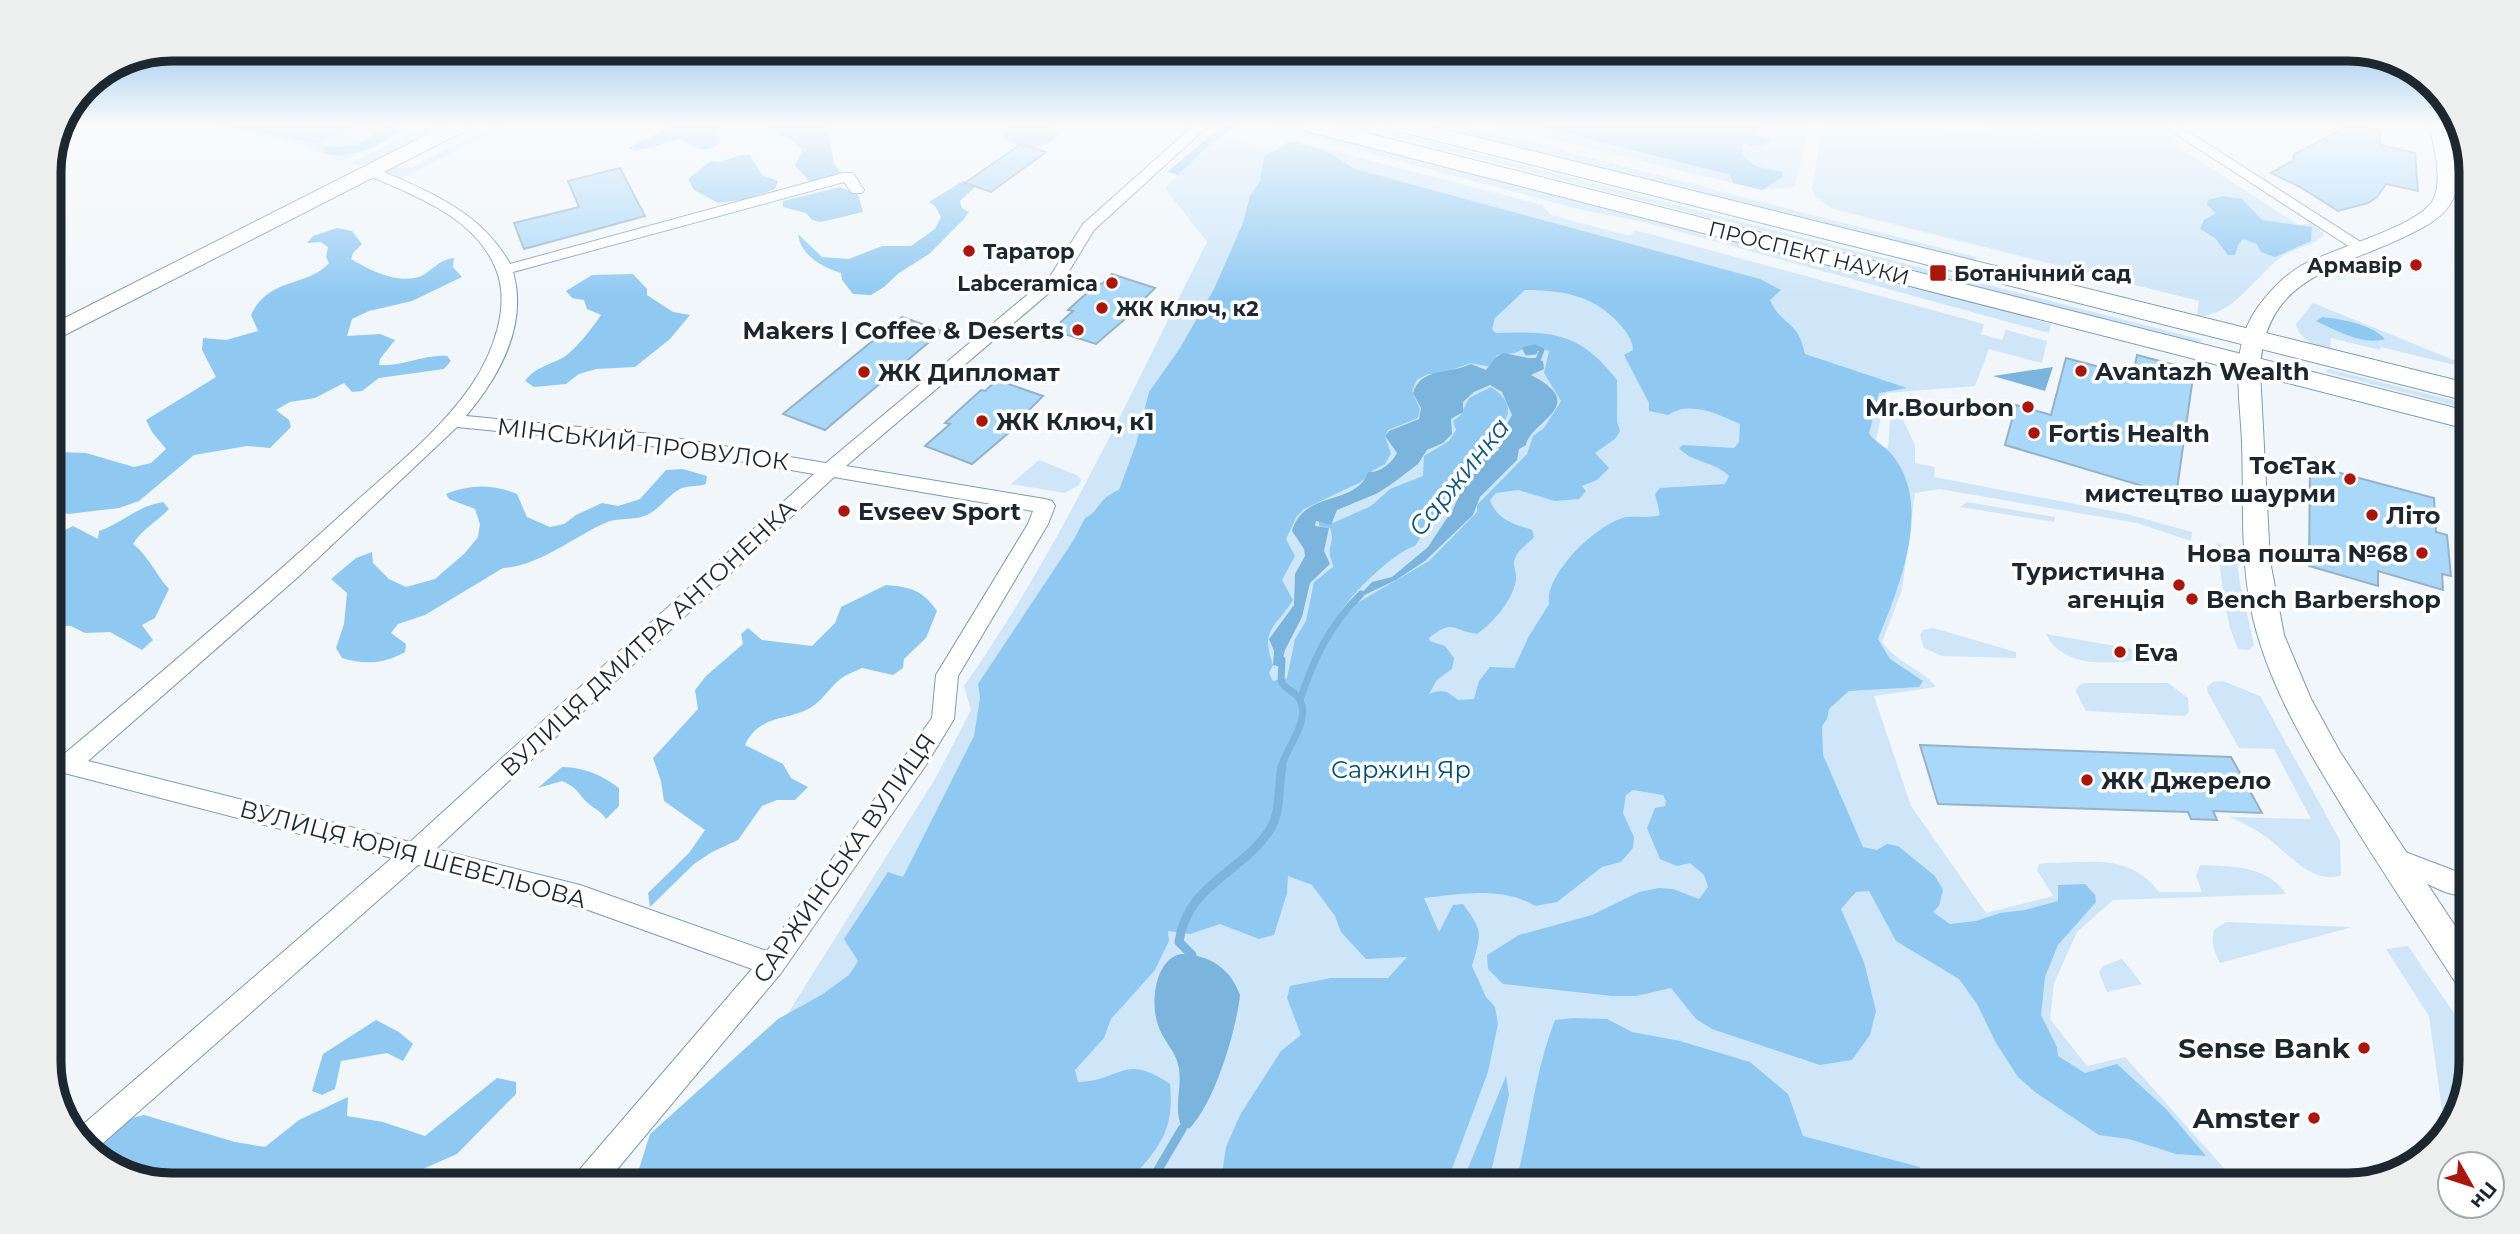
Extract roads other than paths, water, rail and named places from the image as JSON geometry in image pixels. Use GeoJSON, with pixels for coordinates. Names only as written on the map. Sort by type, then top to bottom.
{"type":"FeatureCollection","features":[{"type":"Feature","properties":{"kind":"main road"},"geometry":{"type":"LineString","coordinates":[[61,330],[347,183]]}},
{"type":"Feature","properties":{"kind":"main road","name":"ПРОСПЕКТ НАУКИ"},"geometry":{"type":"LineString","coordinates":[[1548,183],[2250,352],[2459,391]]}},
{"type":"Feature","properties":{"kind":"main road","name":"ПРОСПЕКТ НАУКИ"},"geometry":{"type":"LineString","coordinates":[[1617,183],[2250,352],[2459,417]]}},
{"type":"Feature","properties":{"kind":"street"},"geometry":{"type":"LineString","coordinates":[[61,760],[281,583],[454,421],[480,386],[498,354],[507,323],[509,295],[504,270],[494,249],[479,231],[459,215],[393,183]]}},
{"type":"Feature","properties":{"kind":"street"},"geometry":{"type":"LineString","coordinates":[[504,270],[824,183]]}},
{"type":"Feature","properties":{"kind":"street"},"geometry":{"type":"LineString","coordinates":[[852,183],[857,190]]}},
{"type":"Feature","properties":{"kind":"street","name":"ВУЛИЦЯ ДМИТРА АНТОНЕНКА"},"geometry":{"type":"LineString","coordinates":[[90,1136],[415,853],[831,469],[1056,278],[1088,226],[1137,183]]}},
{"type":"Feature","properties":{"kind":"street"},"geometry":{"type":"LineString","coordinates":[[2259,183],[2359,246]]}},
{"type":"Feature","properties":{"kind":"street"},"geometry":{"type":"LineString","coordinates":[[2445,183],[2439,210],[2403,232],[2359,246],[2305,272],[2267,309],[2258,322],[2250,352],[2259,566],[2270,634],[2311,731],[2389,856],[2459,958]]}},
{"type":"Feature","properties":{"kind":"street","name":"МІНСЬКИЙ ПРОВУЛОК"},"geometry":{"type":"LineString","coordinates":[[454,421],[652,440],[831,469]]}},
{"type":"Feature","properties":{"kind":"street","name":"САРЖИНСЬКА ВУЛИЦЯ"},"geometry":{"type":"LineString","coordinates":[[594,1173],[772,965],[910,769],[943,719],[947,675],[1038,524],[1045,506],[831,469]]}},
{"type":"Feature","properties":{"kind":"street","name":"ВУЛИЦЯ ЮРІЯ ШЕВЕЛЬОВА"},"geometry":{"type":"LineString","coordinates":[[61,764],[580,896],[772,965]]}},
{"type":"Feature","properties":{"kind":"street"},"geometry":{"type":"LineString","coordinates":[[2389,856],[2459,885]]}},
{"type":"Feature","properties":{"kind":"waterway","name":"Саржинка"},"geometry":{"type":"LineString","coordinates":[[1529,361],[1538,360],[1542,350],[1535,347],[1525,349],[1527,353],[1535,352]]}},
{"type":"Feature","properties":{"kind":"waterway","name":"Саржинка"},"geometry":{"type":"LineString","coordinates":[[1300,700],[1324,643],[1340,618],[1361,594]]}},
{"type":"Feature","properties":{"kind":"waterway","name":"Саржинка"},"geometry":{"type":"LineString","coordinates":[[1282,660],[1281,681],[1300,700]]}},
{"type":"Feature","properties":{"kind":"waterway","name":"Саржинка"},"geometry":{"type":"LineString","coordinates":[[1281,768],[1300,726],[1303,708],[1300,700]]}},
{"type":"Feature","properties":{"kind":"waterway","name":"Саржинка"},"geometry":{"type":"LineString","coordinates":[[1192,955],[1179,942],[1184,922],[1205,891],[1248,855],[1272,826],[1278,804],[1282,767]]}},
{"type":"Feature","properties":{"kind":"waterway","name":"Саржинка"},"geometry":{"type":"LineString","coordinates":[[1156,1173],[1182,1129]]}},
{"type":"Feature","properties":{"kind":"place","name":"Таратор"},"geometry":{"type":"Point","coordinates":[969,251]}},
{"type":"Feature","properties":{"kind":"place","name":"Армавір"},"geometry":{"type":"Point","coordinates":[2416,265]}},
{"type":"Feature","properties":{"kind":"place","name":"Ботанічний сад"},"geometry":{"type":"Point","coordinates":[1938,273]}},
{"type":"Feature","properties":{"kind":"place","name":"Labceramica"},"geometry":{"type":"Point","coordinates":[1112,283]}},
{"type":"Feature","properties":{"kind":"place","name":"ЖК Ключ, к2"},"geometry":{"type":"Point","coordinates":[1102,308]}},
{"type":"Feature","properties":{"kind":"place","name":"Makers | Coffee & Deserts"},"geometry":{"type":"Point","coordinates":[1078,330]}},
{"type":"Feature","properties":{"kind":"place","name":"Avantazh Wealth"},"geometry":{"type":"Point","coordinates":[2081,371]}},
{"type":"Feature","properties":{"kind":"place","name":"ЖК Дипломат"},"geometry":{"type":"Point","coordinates":[864,372]}},
{"type":"Feature","properties":{"kind":"place","name":"Mr.Bourbon"},"geometry":{"type":"Point","coordinates":[2028,407]}},
{"type":"Feature","properties":{"kind":"place","name":"ЖК Ключ, к1"},"geometry":{"type":"Point","coordinates":[982,421]}},
{"type":"Feature","properties":{"kind":"place","name":"Fortis Health"},"geometry":{"type":"Point","coordinates":[2034,433]}},
{"type":"Feature","properties":{"kind":"place","name":"ТоєТак мистецтво шаурми"},"geometry":{"type":"Point","coordinates":[2350,479]}},
{"type":"Feature","properties":{"kind":"place","name":"Evseev Sport"},"geometry":{"type":"Point","coordinates":[844,511]}},
{"type":"Feature","properties":{"kind":"place","name":"Літо"},"geometry":{"type":"Point","coordinates":[2372,515]}},
{"type":"Feature","properties":{"kind":"place","name":"Нова пошта №68"},"geometry":{"type":"Point","coordinates":[2422,553]}},
{"type":"Feature","properties":{"kind":"place","name":"Туристична агенція"},"geometry":{"type":"Point","coordinates":[2179,585]}},
{"type":"Feature","properties":{"kind":"place","name":"Bench Barbershop"},"geometry":{"type":"Point","coordinates":[2192,599]}},
{"type":"Feature","properties":{"kind":"place","name":"Eva"},"geometry":{"type":"Point","coordinates":[2120,652]}},
{"type":"Feature","properties":{"kind":"place","name":"ЖК Джерело"},"geometry":{"type":"Point","coordinates":[2087,780]}},
{"type":"Feature","properties":{"kind":"place","name":"Sense Bank"},"geometry":{"type":"Point","coordinates":[2364,1048]}},
{"type":"Feature","properties":{"kind":"place","name":"Amster"},"geometry":{"type":"Point","coordinates":[2314,1118]}},
{"type":"Feature","properties":{"kind":"park label","name":"Саржин Яр"},"geometry":{"type":"Point","coordinates":[1401,769]}}]}
